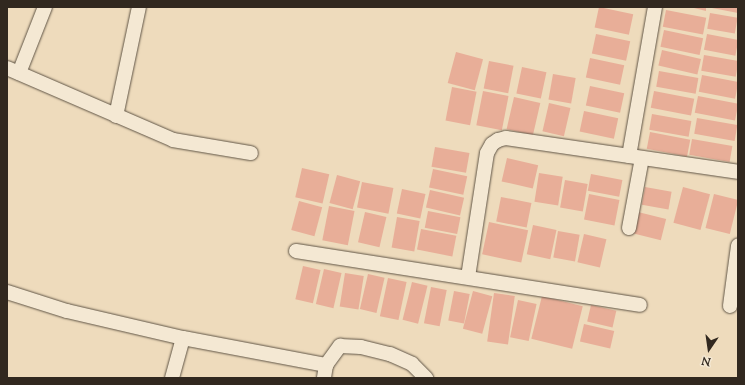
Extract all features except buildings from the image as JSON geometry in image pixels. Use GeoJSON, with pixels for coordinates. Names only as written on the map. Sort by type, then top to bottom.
{"type":"FeatureCollection","features":[{"type":"Feature","properties":{"kind":"street"},"geometry":{"type":"LineString","coordinates":[[45,7],[13,71],[173,140],[251,153]]}},
{"type":"Feature","properties":{"kind":"street"},"geometry":{"type":"LineString","coordinates":[[116,116],[139,7]]}},
{"type":"Feature","properties":{"kind":"street"},"geometry":{"type":"LineString","coordinates":[[629,228],[636,157],[655,7]]}},
{"type":"Feature","properties":{"kind":"street"},"geometry":{"type":"LineString","coordinates":[[468,277],[487,153],[492,144],[506,138],[738,172]]}},
{"type":"Feature","properties":{"kind":"street"},"geometry":{"type":"LineString","coordinates":[[730,306],[738,246]]}},
{"type":"Feature","properties":{"kind":"street"},"geometry":{"type":"LineString","coordinates":[[296,251],[468,277],[640,306]]}},
{"type":"Feature","properties":{"kind":"street"},"geometry":{"type":"LineString","coordinates":[[7,292],[67,311],[325,371],[340,346],[361,347],[390,354],[412,364],[426,378]]}},
{"type":"Feature","properties":{"kind":"street"},"geometry":{"type":"LineString","coordinates":[[172,378],[184,338]]}}]}
